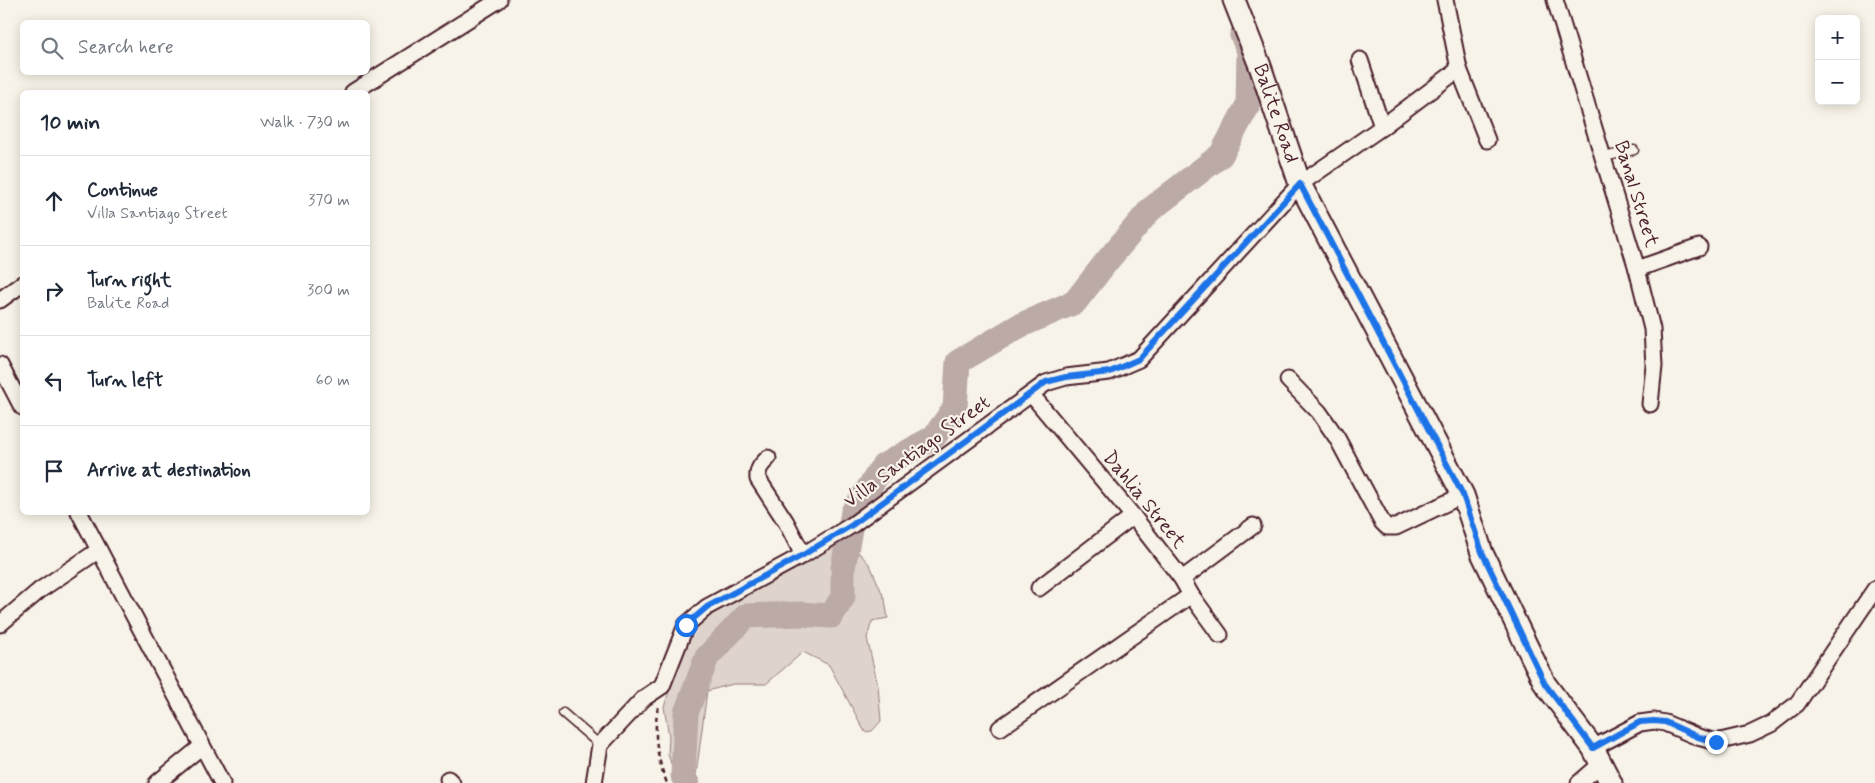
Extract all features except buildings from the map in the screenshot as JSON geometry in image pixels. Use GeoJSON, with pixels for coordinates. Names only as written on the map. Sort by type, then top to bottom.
{"type":"FeatureCollection","features":[{"type":"Feature","properties":{"kind":"street"},"geometry":{"type":"LineString","coordinates":[[356,90],[500,0]]}},
{"type":"Feature","properties":{"kind":"street","name":"Balite Road"},"geometry":{"type":"LineString","coordinates":[[1234,0],[1300,184],[1463,495],[1482,552],[1545,684],[1597,756],[1611,783]]}},
{"type":"Feature","properties":{"kind":"street"},"geometry":{"type":"LineString","coordinates":[[1444,0],[1459,69],[1487,140]]}},
{"type":"Feature","properties":{"kind":"street","name":"Banal Street"},"geometry":{"type":"LineString","coordinates":[[1555,0],[1638,270],[1652,329],[1654,366],[1650,404]]}},
{"type":"Feature","properties":{"kind":"street"},"geometry":{"type":"LineString","coordinates":[[1360,60],[1382,127]]}},
{"type":"Feature","properties":{"kind":"street","name":"Villa Santiago Street"},"geometry":{"type":"LineString","coordinates":[[662,686],[686,625],[707,607],[803,555],[852,525],[1046,382],[1066,377],[1110,372],[1139,359],[1300,184],[1382,127],[1459,69]]}},
{"type":"Feature","properties":{"kind":"street"},"geometry":{"type":"LineString","coordinates":[[1638,270],[1699,247]]}},
{"type":"Feature","properties":{"kind":"street"},"geometry":{"type":"LineString","coordinates":[[0,300],[20,285]]}},
{"type":"Feature","properties":{"kind":"street"},"geometry":{"type":"LineString","coordinates":[[0,365],[20,403]]}},
{"type":"Feature","properties":{"kind":"street"},"geometry":{"type":"LineString","coordinates":[[1288,380],[1328,423],[1382,522],[1387,527],[1396,527],[1463,495]]}},
{"type":"Feature","properties":{"kind":"street","name":"Dahlia Street"},"geometry":{"type":"LineString","coordinates":[[1031,394],[1133,516],[1182,579],[1191,595],[1220,635]]}},
{"type":"Feature","properties":{"kind":"street"},"geometry":{"type":"LineString","coordinates":[[768,458],[757,471],[758,479],[786,522],[803,555]]}},
{"type":"Feature","properties":{"kind":"street"},"geometry":{"type":"LineString","coordinates":[[81,515],[222,783]]}},
{"type":"Feature","properties":{"kind":"street"},"geometry":{"type":"LineString","coordinates":[[1039,588],[1133,516]]}},
{"type":"Feature","properties":{"kind":"street"},"geometry":{"type":"LineString","coordinates":[[1182,579],[1253,526]]}},
{"type":"Feature","properties":{"kind":"street"},"geometry":{"type":"LineString","coordinates":[[0,624],[40,590],[100,550]]}},
{"type":"Feature","properties":{"kind":"street"},"geometry":{"type":"LineString","coordinates":[[1579,783],[1597,756],[1640,722],[1665,722],[1698,737],[1716,742],[1750,734],[1771,724],[1797,704],[1875,589]]}},
{"type":"Feature","properties":{"kind":"street"},"geometry":{"type":"LineString","coordinates":[[1000,728],[1191,595]]}},
{"type":"Feature","properties":{"kind":"street"},"geometry":{"type":"LineString","coordinates":[[594,783],[600,745],[644,698],[662,686]]}},
{"type":"Feature","properties":{"kind":"street"},"geometry":{"type":"LineString","coordinates":[[157,783],[202,746]]}},
{"type":"Feature","properties":{"kind":"lane"},"geometry":{"type":"LineString","coordinates":[[1604,157],[1634,150]]}},
{"type":"Feature","properties":{"kind":"lane"},"geometry":{"type":"LineString","coordinates":[[563,713],[600,745]]}},
{"type":"Feature","properties":{"kind":"path"},"geometry":{"type":"LineString","coordinates":[[662,686],[654,723],[659,764],[667,783]]}},
{"type":"Feature","properties":{"kind":"shaded area"},"geometry":{"type":"Polygon","coordinates":[[[850,543],[870,565],[885,600],[888,618],[872,621],[867,638],[878,686],[881,721],[872,731],[865,732],[829,665],[803,652],[766,684],[733,684],[707,691],[696,775],[700,783],[677,783],[668,754],[669,736],[664,707],[693,631],[713,613],[814,554],[850,543]]]}},
{"type":"Feature","properties":{"kind":"waterway"},"geometry":{"type":"LineString","coordinates":[[686,783],[683,776],[686,713],[707,657],[746,616],[800,614],[831,616],[843,597],[843,568],[853,512],[883,466],[934,437],[955,408],[958,362],[1019,326],[1075,302],[1150,210],[1221,155],[1248,105],[1249,51],[1242,35]]}},
{"type":"Feature","properties":{"kind":"route"},"geometry":{"type":"LineString","coordinates":[[686,625],[707,607],[803,555],[852,525],[1046,382],[1066,377],[1110,372],[1139,359],[1300,184],[1463,495],[1482,552],[1545,684],[1593,748],[1640,722],[1654,721],[1665,722],[1698,737],[1716,742]]}}]}
